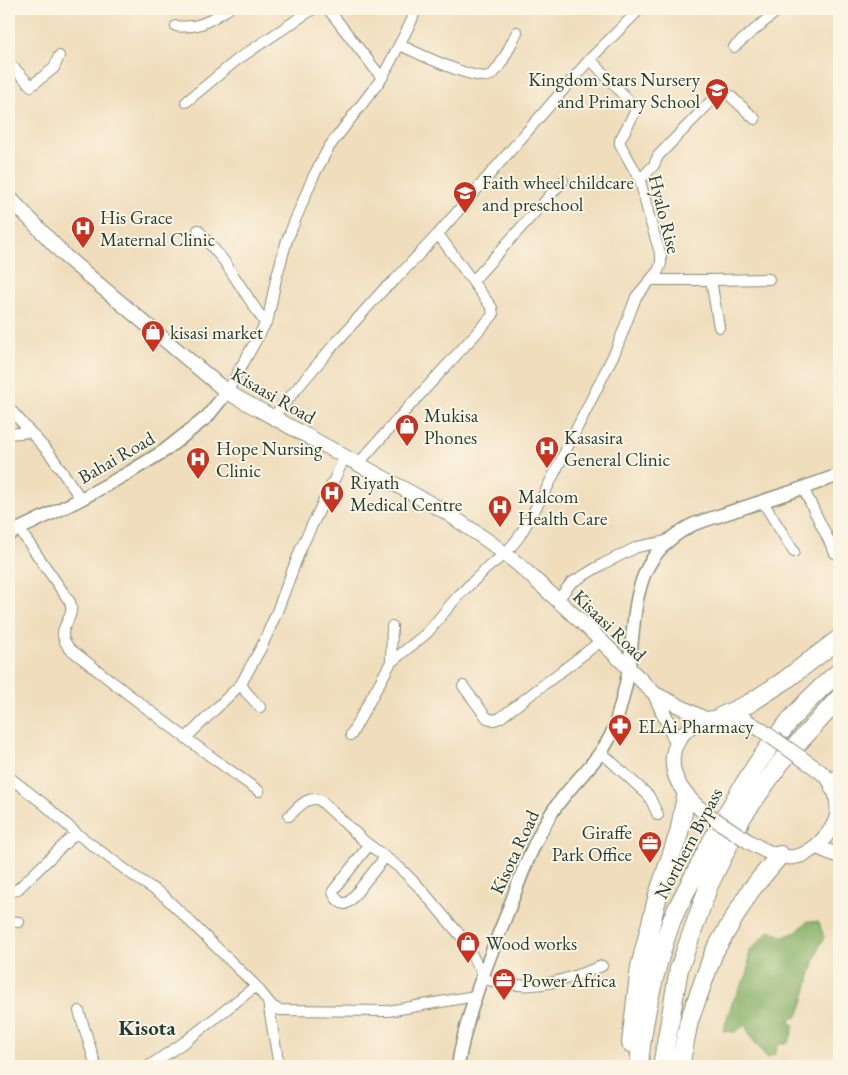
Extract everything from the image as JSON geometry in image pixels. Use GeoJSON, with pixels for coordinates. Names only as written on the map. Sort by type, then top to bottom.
{"type":"FeatureCollection","features":[{"type":"Feature","properties":{"kind":"highway"},"geometry":{"type":"LineString","coordinates":[[713,718],[750,704],[839,639]]}},
{"type":"Feature","properties":{"kind":"highway","name":"Northern Bypass"},"geometry":{"type":"LineString","coordinates":[[638,1066],[656,974],[670,923],[713,838],[751,771],[786,724],[817,690],[839,672]]}},
{"type":"Feature","properties":{"kind":"highway","name":"Northern Bypass"},"geometry":{"type":"LineString","coordinates":[[662,1066],[678,969],[709,885],[748,810],[781,762],[839,698]]}},
{"type":"Feature","properties":{"kind":"highway"},"geometry":{"type":"LineString","coordinates":[[629,1066],[640,967],[658,895],[679,833],[686,796]]}},
{"type":"Feature","properties":{"kind":"highway"},"geometry":{"type":"LineString","coordinates":[[680,1066],[689,1020],[714,952],[750,891],[780,855]]}},
{"type":"Feature","properties":{"kind":"main road","name":"Kisaasi Road"},"geometry":{"type":"LineString","coordinates":[[12,206],[66,257],[227,392],[444,511],[505,554],[558,600],[656,694]]}},
{"type":"Feature","properties":{"kind":"main road"},"geometry":{"type":"LineString","coordinates":[[656,694],[713,718]]}},
{"type":"Feature","properties":{"kind":"main road"},"geometry":{"type":"LineString","coordinates":[[656,694],[678,743]]}},
{"type":"Feature","properties":{"kind":"main road"},"geometry":{"type":"LineString","coordinates":[[713,718],[742,719],[760,729],[837,783],[838,817],[817,847],[794,857],[765,851],[704,812],[686,796],[679,784],[674,769],[673,756],[685,731],[695,722],[713,718]]}},
{"type":"Feature","properties":{"kind":"main road"},"geometry":{"type":"LineString","coordinates":[[817,847],[839,856]]}},
{"type":"Feature","properties":{"kind":"street"},"geometry":{"type":"LineString","coordinates":[[176,26],[195,27],[228,9]]}},
{"type":"Feature","properties":{"kind":"street"},"geometry":{"type":"LineString","coordinates":[[186,102],[238,59],[313,9]]}},
{"type":"Feature","properties":{"kind":"street"},"geometry":{"type":"LineString","coordinates":[[328,9],[382,78]]}},
{"type":"Feature","properties":{"kind":"street"},"geometry":{"type":"LineString","coordinates":[[227,392],[270,311],[286,240],[313,176],[329,146],[382,78],[400,46],[416,9]]}},
{"type":"Feature","properties":{"kind":"street"},"geometry":{"type":"LineString","coordinates":[[273,417],[332,346],[377,296],[395,280],[438,234],[590,59],[640,9]]}},
{"type":"Feature","properties":{"kind":"street"},"geometry":{"type":"LineString","coordinates":[[734,47],[779,10]]}},
{"type":"Feature","properties":{"kind":"street"},"geometry":{"type":"LineString","coordinates":[[400,46],[456,70],[485,76],[490,75],[497,69],[517,32]]}},
{"type":"Feature","properties":{"kind":"street"},"geometry":{"type":"LineString","coordinates":[[9,66],[14,68],[31,86],[54,68],[58,56]]}},
{"type":"Feature","properties":{"kind":"street","name":"Hyalo Rise"},"geometry":{"type":"LineString","coordinates":[[391,662],[427,633],[457,597],[505,554],[518,537],[546,490],[616,350],[636,298],[662,264],[640,180],[620,144],[620,136],[635,113],[634,106],[590,59]]}},
{"type":"Feature","properties":{"kind":"street"},"geometry":{"type":"LineString","coordinates":[[640,180],[654,165],[658,156],[724,90],[755,118]]}},
{"type":"Feature","properties":{"kind":"street"},"geometry":{"type":"LineString","coordinates":[[473,281],[563,182]]}},
{"type":"Feature","properties":{"kind":"street"},"geometry":{"type":"LineString","coordinates":[[198,230],[224,261],[265,323]]}},
{"type":"Feature","properties":{"kind":"street"},"geometry":{"type":"LineString","coordinates":[[358,464],[493,315],[492,308],[438,234]]}},
{"type":"Feature","properties":{"kind":"street"},"geometry":{"type":"LineString","coordinates":[[651,280],[769,279]]}},
{"type":"Feature","properties":{"kind":"street"},"geometry":{"type":"LineString","coordinates":[[711,280],[719,327]]}},
{"type":"Feature","properties":{"kind":"street","name":"Bahai Road"},"geometry":{"type":"LineString","coordinates":[[14,532],[130,472],[186,435],[207,416],[227,392]]}},
{"type":"Feature","properties":{"kind":"street"},"geometry":{"type":"LineString","coordinates":[[9,408],[50,454],[81,499]]}},
{"type":"Feature","properties":{"kind":"street"},"geometry":{"type":"LineString","coordinates":[[9,434],[30,432]]}},
{"type":"Feature","properties":{"kind":"street"},"geometry":{"type":"LineString","coordinates":[[186,738],[241,684],[262,646],[302,548],[345,457]]}},
{"type":"Feature","properties":{"kind":"street","name":"Kisota Road"},"geometry":{"type":"LineString","coordinates":[[458,1066],[475,996],[524,870],[551,814],[601,752],[614,729],[629,668],[634,620],[645,569],[653,556],[679,531],[694,524],[839,475]]}},
{"type":"Feature","properties":{"kind":"street"},"geometry":{"type":"LineString","coordinates":[[803,488],[836,553]]}},
{"type":"Feature","properties":{"kind":"street"},"geometry":{"type":"LineString","coordinates":[[763,502],[794,552]]}},
{"type":"Feature","properties":{"kind":"street"},"geometry":{"type":"LineString","coordinates":[[14,532],[70,602],[72,611],[62,632],[66,644],[146,709],[258,791]]}},
{"type":"Feature","properties":{"kind":"street"},"geometry":{"type":"LineString","coordinates":[[558,600],[571,583],[602,564],[637,547],[667,541]]}},
{"type":"Feature","properties":{"kind":"street"},"geometry":{"type":"LineString","coordinates":[[351,735],[391,662],[392,626]]}},
{"type":"Feature","properties":{"kind":"street"},"geometry":{"type":"LineString","coordinates":[[463,686],[488,718],[494,720],[500,718],[601,641]]}},
{"type":"Feature","properties":{"kind":"street"},"geometry":{"type":"LineString","coordinates":[[241,684],[260,707]]}},
{"type":"Feature","properties":{"kind":"street"},"geometry":{"type":"LineString","coordinates":[[601,752],[622,769],[649,796],[658,815]]}},
{"type":"Feature","properties":{"kind":"street"},"geometry":{"type":"LineString","coordinates":[[9,777],[45,805],[76,833],[164,896],[256,986],[272,1006],[279,1010],[388,1011],[475,996]]}},
{"type":"Feature","properties":{"kind":"street"},"geometry":{"type":"LineString","coordinates":[[289,816],[306,801],[317,798],[320,800],[369,845],[400,868],[441,911],[465,941],[483,976],[502,985],[543,984],[563,980],[602,966]]}},
{"type":"Feature","properties":{"kind":"street"},"geometry":{"type":"LineString","coordinates":[[9,889],[14,891],[18,889],[76,833]]}},
{"type":"Feature","properties":{"kind":"street"},"geometry":{"type":"LineString","coordinates":[[369,845],[333,891],[335,897],[342,904],[350,901],[385,857]]}},
{"type":"Feature","properties":{"kind":"street"},"geometry":{"type":"LineString","coordinates":[[149,1066],[186,1041],[256,986]]}},
{"type":"Feature","properties":{"kind":"street"},"geometry":{"type":"LineString","coordinates":[[268,1002],[280,1066]]}},
{"type":"Feature","properties":{"kind":"street"},"geometry":{"type":"LineString","coordinates":[[79,1011],[96,1066]]}},
{"type":"Feature","properties":{"kind":"green space"},"geometry":{"type":"Polygon","coordinates":[[[808,921],[819,922],[824,937],[816,956],[798,1016],[789,1020],[794,1026],[789,1042],[779,1044],[775,1054],[767,1058],[753,1040],[745,1025],[735,1032],[723,1031],[732,1003],[748,973],[749,952],[770,930],[783,937],[796,932],[808,921]]]}},
{"type":"Feature","properties":{"kind":"place","name":"Kingdom Stars Nursery and Primary School"},"geometry":{"type":"Point","coordinates":[717,111]}},
{"type":"Feature","properties":{"kind":"place","name":"Faith wheel childcare and preschool"},"geometry":{"type":"Point","coordinates":[465,214]}},
{"type":"Feature","properties":{"kind":"place","name":"His Grace Maternal Clinic"},"geometry":{"type":"Point","coordinates":[83,249]}},
{"type":"Feature","properties":{"kind":"place","name":"kisasi market"},"geometry":{"type":"Point","coordinates":[153,353]}},
{"type":"Feature","properties":{"kind":"place","name":"Mukisa Phones"},"geometry":{"type":"Point","coordinates":[407,447]}},
{"type":"Feature","properties":{"kind":"place","name":"Kasasira General Clinic"},"geometry":{"type":"Point","coordinates":[547,469]}},
{"type":"Feature","properties":{"kind":"place","name":"Hope Nursing Clinic"},"geometry":{"type":"Point","coordinates":[198,480]}},
{"type":"Feature","properties":{"kind":"place","name":"Riyath Medical Centre"},"geometry":{"type":"Point","coordinates":[332,514]}},
{"type":"Feature","properties":{"kind":"place","name":"Malcom Health Care"},"geometry":{"type":"Point","coordinates":[500,528]}},
{"type":"Feature","properties":{"kind":"place","name":"ELAi Pharmacy"},"geometry":{"type":"Point","coordinates":[620,747]}},
{"type":"Feature","properties":{"kind":"place","name":"Giraffe Park Office"},"geometry":{"type":"Point","coordinates":[650,864]}},
{"type":"Feature","properties":{"kind":"place","name":"Wood works"},"geometry":{"type":"Point","coordinates":[468,964]}},
{"type":"Feature","properties":{"kind":"place","name":"Power Africa"},"geometry":{"type":"Point","coordinates":[504,1001]}},
{"type":"Feature","properties":{"kind":"district","name":"Kisota"},"geometry":{"type":"Point","coordinates":[147,1028]}}]}
